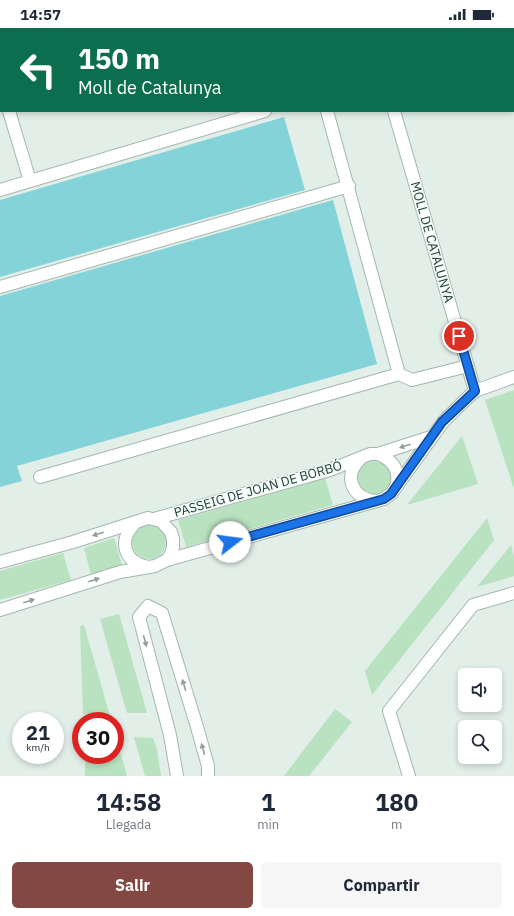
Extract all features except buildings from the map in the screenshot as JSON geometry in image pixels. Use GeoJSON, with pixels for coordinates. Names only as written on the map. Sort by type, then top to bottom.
{"type":"FeatureCollection","features":[{"type":"Feature","properties":{"kind":"street"},"geometry":{"type":"LineString","coordinates":[[9,112],[30,181]]}},
{"type":"Feature","properties":{"kind":"street"},"geometry":{"type":"LineString","coordinates":[[0,190],[262,112]]}},
{"type":"Feature","properties":{"kind":"street"},"geometry":{"type":"LineString","coordinates":[[327,112],[399,374]]}},
{"type":"Feature","properties":{"kind":"street","name":"MOLL DE CATALUNYA"},"geometry":{"type":"LineString","coordinates":[[394,112],[475,391]]}},
{"type":"Feature","properties":{"kind":"street"},"geometry":{"type":"LineString","coordinates":[[0,287],[348,186]]}},
{"type":"Feature","properties":{"kind":"street"},"geometry":{"type":"LineString","coordinates":[[40,477],[399,374],[412,380],[469,369]]}},
{"type":"Feature","properties":{"kind":"street"},"geometry":{"type":"LineString","coordinates":[[0,610],[120,572],[155,566],[167,560],[384,499],[388,497],[396,488],[442,422],[475,391],[514,377]]}},
{"type":"Feature","properties":{"kind":"street","name":"PASSEIG DE JOAN DE BORBÓ"},"geometry":{"type":"LineString","coordinates":[[0,562],[73,542],[141,520],[154,519],[330,470],[370,454],[378,454],[431,437]]}},
{"type":"Feature","properties":{"kind":"street"},"geometry":{"type":"LineString","coordinates":[[378,454],[386,457],[394,464],[398,482],[396,488]]}},
{"type":"Feature","properties":{"kind":"street","name":"PASSEIG DE JOAN DE BORBÓ"},"geometry":{"type":"LineString","coordinates":[[362,457],[352,469],[352,485],[355,492],[361,497],[368,501],[376,501]]}},
{"type":"Feature","properties":{"kind":"street","name":"PASSEIG DE JOAN DE BORBÓ"},"geometry":{"type":"LineString","coordinates":[[154,519],[161,521],[171,532],[173,547],[167,560]]}},
{"type":"Feature","properties":{"kind":"street"},"geometry":{"type":"LineString","coordinates":[[135,523],[129,529],[125,537],[125,546],[133,561],[140,565],[149,567]]}},
{"type":"Feature","properties":{"kind":"street"},"geometry":{"type":"LineString","coordinates":[[409,776],[389,711],[473,605],[514,593]]}},
{"type":"Feature","properties":{"kind":"street"},"geometry":{"type":"LineString","coordinates":[[177,776],[170,735],[139,617],[148,606],[162,613],[196,722],[208,766],[208,776]]}},
{"type":"Feature","properties":{"kind":"green space"},"geometry":{"type":"Polygon","coordinates":[[[514,390],[514,489],[485,400],[514,390]]]}},
{"type":"Feature","properties":{"kind":"green space"},"geometry":{"type":"Polygon","coordinates":[[[462,436],[478,484],[407,505],[462,436]]]}},
{"type":"Feature","properties":{"kind":"green space"},"geometry":{"type":"Polygon","coordinates":[[[374,461],[386,466],[391,478],[386,490],[374,495],[362,490],[357,478],[362,466],[374,461]]]}},
{"type":"Feature","properties":{"kind":"green space"},"geometry":{"type":"Polygon","coordinates":[[[325,478],[333,505],[186,547],[178,520],[325,478]]]}},
{"type":"Feature","properties":{"kind":"green space"},"geometry":{"type":"Polygon","coordinates":[[[487,518],[494,540],[372,695],[365,671],[487,518]]]}},
{"type":"Feature","properties":{"kind":"green space"},"geometry":{"type":"Polygon","coordinates":[[[149,525],[161,530],[166,542],[161,554],[149,559],[137,554],[132,542],[137,530],[149,525]]]}},
{"type":"Feature","properties":{"kind":"green space"},"geometry":{"type":"Polygon","coordinates":[[[114,538],[122,565],[91,575],[84,548],[114,538]]]}},
{"type":"Feature","properties":{"kind":"green space"},"geometry":{"type":"Polygon","coordinates":[[[511,545],[514,557],[514,576],[477,587],[511,545]]]}},
{"type":"Feature","properties":{"kind":"green space"},"geometry":{"type":"Polygon","coordinates":[[[63,553],[71,580],[0,600],[0,571],[63,553]]]}},
{"type":"Feature","properties":{"kind":"green space"},"geometry":{"type":"Polygon","coordinates":[[[119,614],[147,713],[127,713],[100,619],[119,614]]]}},
{"type":"Feature","properties":{"kind":"green space"},"geometry":{"type":"Polygon","coordinates":[[[84,625],[109,712],[83,712],[80,626],[84,625]]]}},
{"type":"Feature","properties":{"kind":"green space"},"geometry":{"type":"Polygon","coordinates":[[[335,709],[352,722],[309,776],[284,776],[335,709]]]}},
{"type":"Feature","properties":{"kind":"green space"},"geometry":{"type":"Polygon","coordinates":[[[134,737],[153,738],[157,749],[161,776],[145,776],[134,737]]]}},
{"type":"Feature","properties":{"kind":"green space"},"geometry":{"type":"Polygon","coordinates":[[[85,764],[124,764],[127,776],[85,776],[85,764]]]}},
{"type":"Feature","properties":{"kind":"water"},"geometry":{"type":"Polygon","coordinates":[[[284,117],[305,190],[0,277],[0,200],[284,117]]]}},
{"type":"Feature","properties":{"kind":"water"},"geometry":{"type":"Polygon","coordinates":[[[333,200],[377,364],[17,466],[22,481],[0,487],[0,296],[333,200]]]}},
{"type":"Feature","properties":{"kind":"route"},"geometry":{"type":"LineString","coordinates":[[230,542],[384,499],[391,494],[442,422],[475,391],[459,336]]}}]}
